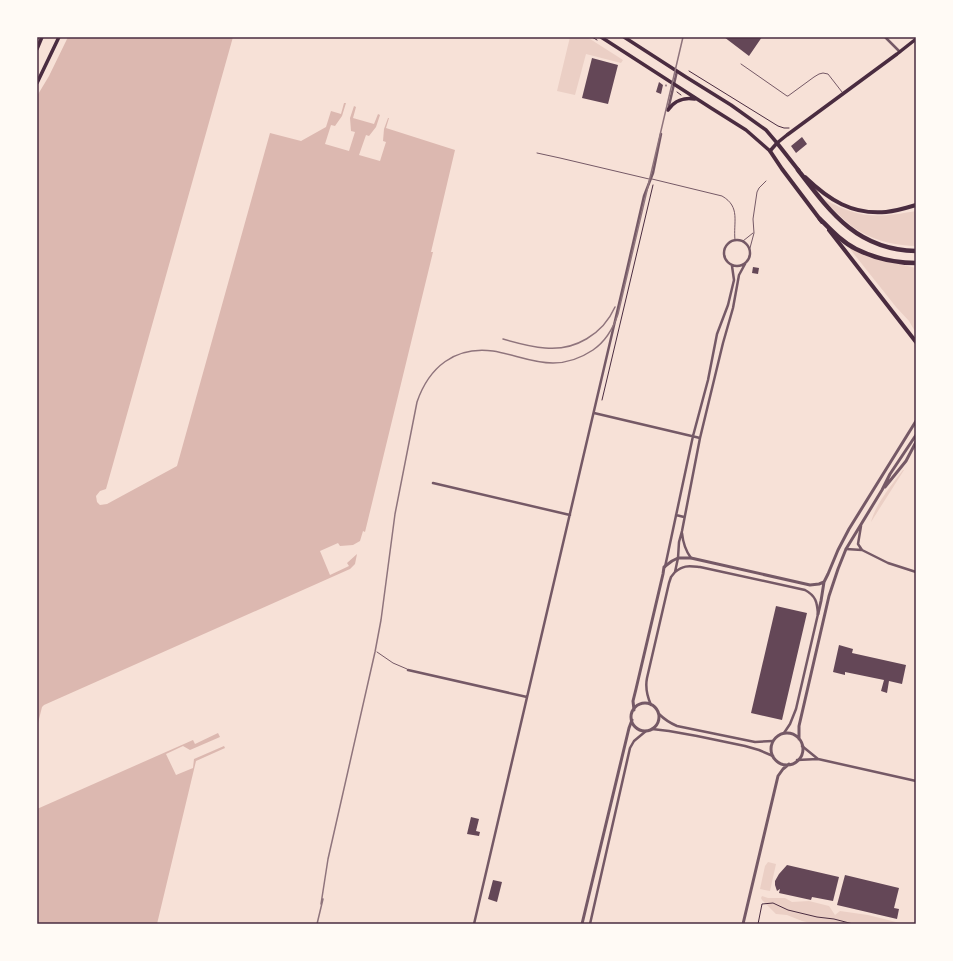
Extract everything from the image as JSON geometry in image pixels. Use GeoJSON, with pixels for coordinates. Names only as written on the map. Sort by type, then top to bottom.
{"type":"FeatureCollection","features":[{"type":"Feature","properties":{"kind":"highway"},"geometry":{"type":"LineString","coordinates":[[778,143],[823,203],[856,234],[883,246],[916,251]]}},
{"type":"Feature","properties":{"kind":"highway"},"geometry":{"type":"LineString","coordinates":[[770,151],[820,219],[916,342]]}},
{"type":"Feature","properties":{"kind":"highway"},"geometry":{"type":"LineString","coordinates":[[798,170],[816,188],[828,197],[858,210],[886,212],[916,205]]}},
{"type":"Feature","properties":{"kind":"highway"},"geometry":{"type":"LineString","coordinates":[[820,219],[836,235],[855,248],[873,256],[893,261],[916,263]]}},
{"type":"Feature","properties":{"kind":"main road"},"geometry":{"type":"LineString","coordinates":[[37,49],[42,37]]}},
{"type":"Feature","properties":{"kind":"main road"},"geometry":{"type":"LineString","coordinates":[[37,83],[58,37]]}},
{"type":"Feature","properties":{"kind":"main road"},"geometry":{"type":"LineString","coordinates":[[601,37],[746,130],[770,151],[792,131],[916,39]]}},
{"type":"Feature","properties":{"kind":"main road"},"geometry":{"type":"LineString","coordinates":[[624,37],[732,104],[766,130],[778,143]]}},
{"type":"Feature","properties":{"kind":"main road"},"geometry":{"type":"LineString","coordinates":[[668,110],[672,104],[682,99],[688,98],[698,100]]}},
{"type":"Feature","properties":{"kind":"street"},"geometry":{"type":"LineString","coordinates":[[885,37],[900,52]]}},
{"type":"Feature","properties":{"kind":"street"},"geometry":{"type":"LineString","coordinates":[[668,110],[677,71]]}},
{"type":"Feature","properties":{"kind":"street"},"geometry":{"type":"LineString","coordinates":[[474,924],[644,196],[653,173],[661,134]]}},
{"type":"Feature","properties":{"kind":"street"},"geometry":{"type":"LineString","coordinates":[[651,705],[646,691],[646,685],[669,583],[678,558],[678,542],[682,531],[700,438],[740,275],[745,264],[750,258],[750,248],[743,241],[730,241],[724,248],[725,259],[732,266],[738,267],[745,264]]}},
{"type":"Feature","properties":{"kind":"street"},"geometry":{"type":"LineString","coordinates":[[634,710],[633,701],[693,436],[708,380],[717,334],[728,305],[733,286],[734,278],[732,266]]}},
{"type":"Feature","properties":{"kind":"street"},"geometry":{"type":"LineString","coordinates":[[594,413],[700,438]]}},
{"type":"Feature","properties":{"kind":"street"},"geometry":{"type":"LineString","coordinates":[[789,764],[780,763],[777,761],[773,756],[771,747],[773,741],[784,733],[790,724],[796,709],[824,582],[849,529],[916,421]]}},
{"type":"Feature","properties":{"kind":"street"},"geometry":{"type":"LineString","coordinates":[[818,759],[802,746],[799,739],[799,726],[829,596],[846,549],[883,490],[890,474],[916,435]]}},
{"type":"Feature","properties":{"kind":"street"},"geometry":{"type":"LineString","coordinates":[[883,490],[906,461],[916,442]]}},
{"type":"Feature","properties":{"kind":"street"},"geometry":{"type":"LineString","coordinates":[[433,483],[570,515]]}},
{"type":"Feature","properties":{"kind":"street"},"geometry":{"type":"LineString","coordinates":[[676,515],[684,517]]}},
{"type":"Feature","properties":{"kind":"street"},"geometry":{"type":"LineString","coordinates":[[861,526],[858,544],[862,550]]}},
{"type":"Feature","properties":{"kind":"street"},"geometry":{"type":"LineString","coordinates":[[682,531],[683,543],[691,558]]}},
{"type":"Feature","properties":{"kind":"street"},"geometry":{"type":"LineString","coordinates":[[846,549],[862,550],[888,563],[916,572]]}},
{"type":"Feature","properties":{"kind":"street"},"geometry":{"type":"LineString","coordinates":[[664,567],[678,558],[691,558],[810,584],[820,584],[824,582]]}},
{"type":"Feature","properties":{"kind":"street"},"geometry":{"type":"LineString","coordinates":[[674,572],[682,567],[700,567],[805,590],[815,598],[818,614]]}},
{"type":"Feature","properties":{"kind":"street"},"geometry":{"type":"LineString","coordinates":[[408,670],[526,697]]}},
{"type":"Feature","properties":{"kind":"street"},"geometry":{"type":"LineString","coordinates":[[582,924],[632,720],[632,714],[640,704],[644,703],[655,707],[664,719],[677,726],[755,742],[773,741]]}},
{"type":"Feature","properties":{"kind":"street"},"geometry":{"type":"LineString","coordinates":[[652,729],[659,720],[659,714]]}},
{"type":"Feature","properties":{"kind":"street"},"geometry":{"type":"LineString","coordinates":[[632,720],[638,729],[646,731]]}},
{"type":"Feature","properties":{"kind":"street"},"geometry":{"type":"LineString","coordinates":[[590,924],[630,748],[634,741],[646,731],[652,729],[745,746],[773,756]]}},
{"type":"Feature","properties":{"kind":"street"},"geometry":{"type":"LineString","coordinates":[[784,733],[795,736],[799,739]]}},
{"type":"Feature","properties":{"kind":"street"},"geometry":{"type":"LineString","coordinates":[[797,760],[801,755],[802,746]]}},
{"type":"Feature","properties":{"kind":"street"},"geometry":{"type":"LineString","coordinates":[[743,924],[778,776],[782,769],[797,760],[818,759],[916,781]]}},
{"type":"Feature","properties":{"kind":"lane"},"geometry":{"type":"LineString","coordinates":[[741,64],[786,96],[814,77],[823,73],[828,74],[843,94]]}},
{"type":"Feature","properties":{"kind":"lane"},"geometry":{"type":"LineString","coordinates":[[538,154],[606,168],[722,196],[732,203],[735,221],[735,240]]}},
{"type":"Feature","properties":{"kind":"lane"},"geometry":{"type":"LineString","coordinates":[[750,248],[754,232],[753,219],[757,192],[766,181]]}},
{"type":"Feature","properties":{"kind":"lane"},"geometry":{"type":"LineString","coordinates":[[743,241],[754,232]]}},
{"type":"Feature","properties":{"kind":"lane"},"geometry":{"type":"LineString","coordinates":[[376,652],[393,663],[408,670]]}},
{"type":"Feature","properties":{"kind":"path"},"geometry":{"type":"LineString","coordinates":[[689,71],[778,126],[784,128],[791,127]]}},
{"type":"Feature","properties":{"kind":"path"},"geometry":{"type":"LineString","coordinates":[[677,92],[682,95]]}},
{"type":"Feature","properties":{"kind":"path"},"geometry":{"type":"LineString","coordinates":[[602,400],[653,184]]}},
{"type":"Feature","properties":{"kind":"path"},"geometry":{"type":"LineString","coordinates":[[758,924],[762,904],[773,903],[788,910],[853,924]]}},
{"type":"Feature","properties":{"kind":"shaded area"},"geometry":{"type":"Polygon","coordinates":[[[68,37],[233,37],[106,489],[100,491],[96,496],[97,502],[100,505],[107,504],[177,466],[270,133],[301,141],[326,127],[331,111],[341,114],[344,103],[346,103],[342,116],[335,126],[331,125],[325,144],[349,151],[355,132],[351,131],[350,118],[354,106],[356,107],[353,118],[374,124],[378,114],[380,115],[376,127],[369,136],[366,135],[359,155],[380,161],[386,142],[383,141],[384,129],[388,118],[386,128],[455,150],[431,252],[433,252],[365,532],[363,531],[360,541],[353,545],[340,546],[338,543],[320,551],[330,575],[349,566],[347,563],[357,554],[355,564],[350,569],[44,705],[42,707],[37,727],[37,96],[49,76],[68,37]]]}},
{"type":"Feature","properties":{"kind":"shaded area"},"geometry":{"type":"Polygon","coordinates":[[[570,37],[587,37],[623,60],[621,63],[586,54],[575,95],[557,91],[570,37]]]}},
{"type":"Feature","properties":{"kind":"shaded area"},"geometry":{"type":"Polygon","coordinates":[[[824,199],[836,206],[868,215],[879,216],[916,211],[916,246],[888,242],[867,235],[850,224],[824,199]]]}},
{"type":"Feature","properties":{"kind":"shaded area"},"geometry":{"type":"Polygon","coordinates":[[[851,248],[869,257],[916,268],[916,333],[909,321],[896,307],[850,249],[851,248]]]}},
{"type":"Feature","properties":{"kind":"shaded area"},"geometry":{"type":"Polygon","coordinates":[[[904,470],[871,522],[880,501],[904,470]]]}},
{"type":"Feature","properties":{"kind":"shaded area"},"geometry":{"type":"Polygon","coordinates":[[[218,733],[220,737],[190,750],[183,746],[166,754],[176,775],[193,768],[194,759],[224,746],[225,748],[196,761],[157,924],[37,924],[37,809],[193,740],[195,744],[218,733]]]}},
{"type":"Feature","properties":{"kind":"shaded area"},"geometry":{"type":"Polygon","coordinates":[[[768,862],[776,864],[770,891],[760,889],[765,866],[768,862]]]}},
{"type":"Feature","properties":{"kind":"shaded area"},"geometry":{"type":"Polygon","coordinates":[[[762,896],[768,898],[785,898],[792,902],[809,901],[829,906],[835,915],[840,911],[868,915],[904,924],[815,924],[787,915],[776,914],[762,900],[762,896]]]}},
{"type":"Feature","properties":{"kind":"building"},"geometry":{"type":"Polygon","coordinates":[[[724,37],[762,37],[749,56],[724,37]]]}},
{"type":"Feature","properties":{"kind":"building"},"geometry":{"type":"Polygon","coordinates":[[[592,58],[618,65],[608,104],[582,98],[592,58]]]}},
{"type":"Feature","properties":{"kind":"building"},"geometry":{"type":"Polygon","coordinates":[[[659,82],[663,85],[661,94],[656,92],[659,82]]]}},
{"type":"Feature","properties":{"kind":"building"},"geometry":{"type":"Polygon","coordinates":[[[802,137],[807,144],[796,153],[791,146],[802,137]]]}},
{"type":"Feature","properties":{"kind":"building"},"geometry":{"type":"Polygon","coordinates":[[[753,267],[759,268],[758,274],[752,273],[753,267]]]}},
{"type":"Feature","properties":{"kind":"building"},"geometry":{"type":"Polygon","coordinates":[[[776,606],[807,613],[782,720],[751,713],[776,606]]]}},
{"type":"Feature","properties":{"kind":"building"},"geometry":{"type":"Polygon","coordinates":[[[839,645],[853,649],[852,653],[906,665],[902,684],[889,681],[887,693],[881,691],[884,680],[845,672],[845,675],[833,672],[839,645]]]}},
{"type":"Feature","properties":{"kind":"building"},"geometry":{"type":"Polygon","coordinates":[[[471,817],[479,819],[476,831],[480,832],[479,836],[467,834],[471,817]]]}},
{"type":"Feature","properties":{"kind":"building"},"geometry":{"type":"Polygon","coordinates":[[[787,865],[839,877],[833,901],[812,897],[811,900],[779,893],[780,889],[777,891],[775,881],[787,865]]]}},
{"type":"Feature","properties":{"kind":"building"},"geometry":{"type":"Polygon","coordinates":[[[845,875],[899,888],[894,908],[899,909],[897,919],[837,905],[845,875]]]}},
{"type":"Feature","properties":{"kind":"building"},"geometry":{"type":"Polygon","coordinates":[[[493,880],[502,882],[497,902],[488,899],[493,880]]]}},
{"type":"Feature","properties":{"kind":"railway"},"geometry":{"type":"LineString","coordinates":[[321,904],[328,859],[375,652],[381,620],[395,514],[417,402],[422,390],[436,369],[455,356],[467,352],[479,350],[493,351],[538,362],[558,363],[573,360],[584,355],[593,350],[605,339],[614,325],[618,314],[683,37]]}},
{"type":"Feature","properties":{"kind":"railway"},"geometry":{"type":"LineString","coordinates":[[503,339],[524,345],[556,348],[567,347],[587,339],[595,333],[610,317],[615,307]]}},
{"type":"Feature","properties":{"kind":"railway"},"geometry":{"type":"LineString","coordinates":[[317,924],[323,899]]}}]}
